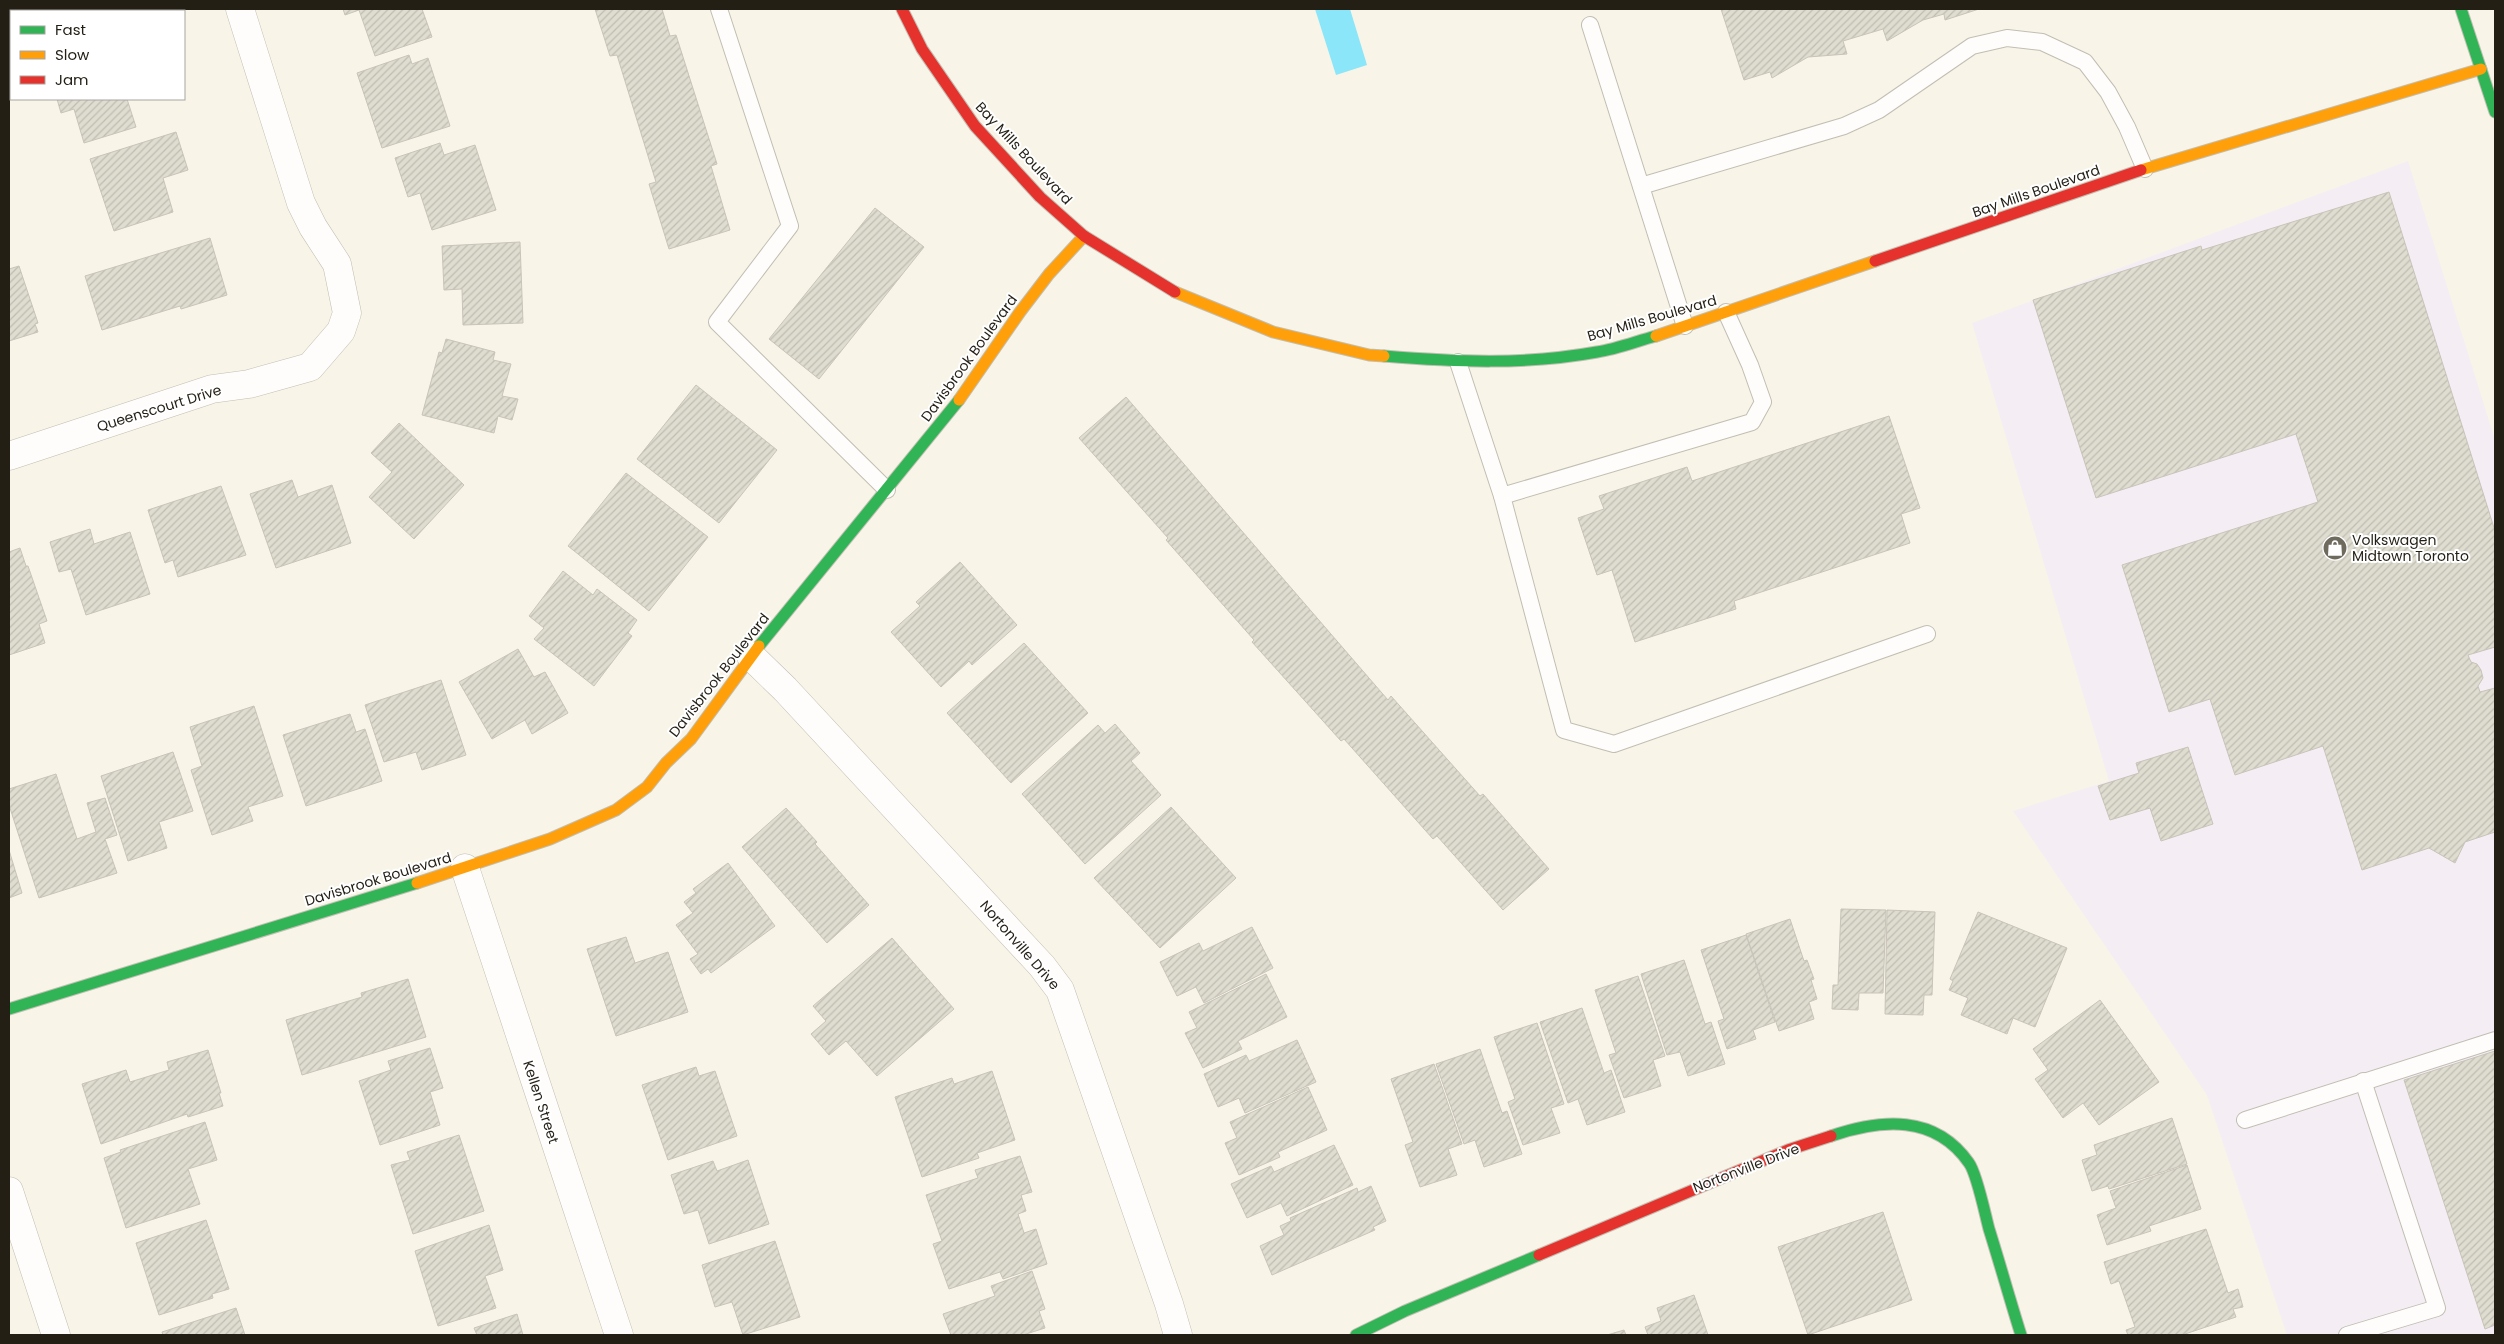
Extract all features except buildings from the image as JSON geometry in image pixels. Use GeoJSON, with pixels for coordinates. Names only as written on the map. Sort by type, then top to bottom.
{"type":"FeatureCollection","features":[{"type":"Feature","properties":{"kind":"street","name":"Queenscourt Drive"},"geometry":{"type":"LineString","coordinates":[[9,456],[212,389],[249,384],[310,367],[341,331],[347,313],[336,264],[313,228],[302,202],[240,9]]}},
{"type":"Feature","properties":{"kind":"street","name":"Bay Mills Boulevard"},"geometry":{"type":"LineString","coordinates":[[902,9],[922,49],[975,126],[1040,197],[1084,236],[1173,291],[1273,332],[1369,356],[1458,362],[1533,361],[1599,352],[1685,326],[2145,169],[2488,66]]}},
{"type":"Feature","properties":{"kind":"street"},"geometry":{"type":"LineString","coordinates":[[2461,9],[2488,66],[2495,112]]}},
{"type":"Feature","properties":{"kind":"street","name":"Davisbrook Boulevard"},"geometry":{"type":"LineString","coordinates":[[9,1009],[465,868],[550,839],[616,810],[647,787],[666,763],[691,739],[751,656],[962,397],[1048,274],[1084,236]]}},
{"type":"Feature","properties":{"kind":"street","name":"Nortonville Drive"},"geometry":{"type":"LineString","coordinates":[[751,656],[785,689],[1008,930],[1060,990],[1169,1304],[1178,1335]]}},
{"type":"Feature","properties":{"kind":"street","name":"Kellen Street"},"geometry":{"type":"LineString","coordinates":[[465,868],[619,1335]]}},
{"type":"Feature","properties":{"kind":"street","name":"Nortonville Drive"},"geometry":{"type":"LineString","coordinates":[[1356,1335],[1414,1307],[1755,1163],[1855,1128],[1891,1123],[1910,1124],[1934,1133],[1946,1140],[1970,1164],[2021,1335]]}},
{"type":"Feature","properties":{"kind":"street"},"geometry":{"type":"LineString","coordinates":[[9,1191],[56,1335]]}},
{"type":"Feature","properties":{"kind":"lane"},"geometry":{"type":"LineString","coordinates":[[719,9],[790,226],[717,322],[887,490]]}},
{"type":"Feature","properties":{"kind":"lane"},"geometry":{"type":"LineString","coordinates":[[1590,25],[1685,326]]}},
{"type":"Feature","properties":{"kind":"lane"},"geometry":{"type":"LineString","coordinates":[[1641,186],[1844,126],[1879,110],[1972,46],[2007,38],[2042,42],[2085,62],[2108,92],[2127,127],[2145,169]]}},
{"type":"Feature","properties":{"kind":"lane"},"geometry":{"type":"LineString","coordinates":[[1502,496],[1752,422],[1762,402],[1750,365],[1726,312]]}},
{"type":"Feature","properties":{"kind":"lane"},"geometry":{"type":"LineString","coordinates":[[1458,362],[1502,496],[1564,730],[1614,744],[1927,634]]}},
{"type":"Feature","properties":{"kind":"lane"},"geometry":{"type":"LineString","coordinates":[[2245,1120],[2495,1040]]}},
{"type":"Feature","properties":{"kind":"lane"},"geometry":{"type":"LineString","coordinates":[[2347,1335],[2438,1308],[2363,1081]]}},
{"type":"Feature","properties":{"kind":"shaded area"},"geometry":{"type":"Polygon","coordinates":[[[2408,161],[2495,440],[2495,1335],[2287,1335],[2207,1095],[2013,811],[2109,781],[1972,323],[2408,161]]]}},
{"type":"Feature","properties":{"kind":"water"},"geometry":{"type":"Polygon","coordinates":[[[1315,9],[1350,9],[1367,65],[1336,75],[1315,9]]]}},
{"type":"Feature","properties":{"kind":"traffic: fast"},"geometry":{"type":"LineString","coordinates":[[2461,9],[2495,112]]}},
{"type":"Feature","properties":{"kind":"traffic: fast"},"geometry":{"type":"LineString","coordinates":[[1384,356],[1464,361],[1517,361],[1604,351],[1656,336]]}},
{"type":"Feature","properties":{"kind":"traffic: fast"},"geometry":{"type":"LineString","coordinates":[[759,646],[959,400]]}},
{"type":"Feature","properties":{"kind":"traffic: fast"},"geometry":{"type":"LineString","coordinates":[[9,1009],[417,883]]}},
{"type":"Feature","properties":{"kind":"traffic: fast"},"geometry":{"type":"LineString","coordinates":[[1831,1136],[1869,1126],[1906,1125],[1924,1128],[1940,1136],[1955,1147],[1969,1163],[1975,1176],[2021,1335]]}},
{"type":"Feature","properties":{"kind":"traffic: fast"},"geometry":{"type":"LineString","coordinates":[[1356,1335],[1405,1311],[1539,1255]]}},
{"type":"Feature","properties":{"kind":"traffic: slow"},"geometry":{"type":"LineString","coordinates":[[2141,170],[2481,69]]}},
{"type":"Feature","properties":{"kind":"traffic: slow"},"geometry":{"type":"LineString","coordinates":[[959,400],[1020,312],[1049,274],[1084,236]]}},
{"type":"Feature","properties":{"kind":"traffic: slow"},"geometry":{"type":"LineString","coordinates":[[1656,336],[1875,261]]}},
{"type":"Feature","properties":{"kind":"traffic: slow"},"geometry":{"type":"LineString","coordinates":[[1175,292],[1273,332],[1369,355],[1384,356]]}},
{"type":"Feature","properties":{"kind":"traffic: slow"},"geometry":{"type":"LineString","coordinates":[[417,883],[550,839],[616,810],[647,787],[666,763],[691,739],[759,646]]}},
{"type":"Feature","properties":{"kind":"traffic: jam"},"geometry":{"type":"LineString","coordinates":[[902,9],[922,49],[975,126],[1040,197],[1084,236],[1175,292]]}},
{"type":"Feature","properties":{"kind":"traffic: jam"},"geometry":{"type":"LineString","coordinates":[[1875,261],[2141,170]]}},
{"type":"Feature","properties":{"kind":"traffic: jam"},"geometry":{"type":"LineString","coordinates":[[1539,1255],[1788,1150],[1831,1136]]}},
{"type":"Feature","properties":{"kind":"place","name":"Volkswagen Midtown Toronto"},"geometry":{"type":"Point","coordinates":[2335,548]}}]}
